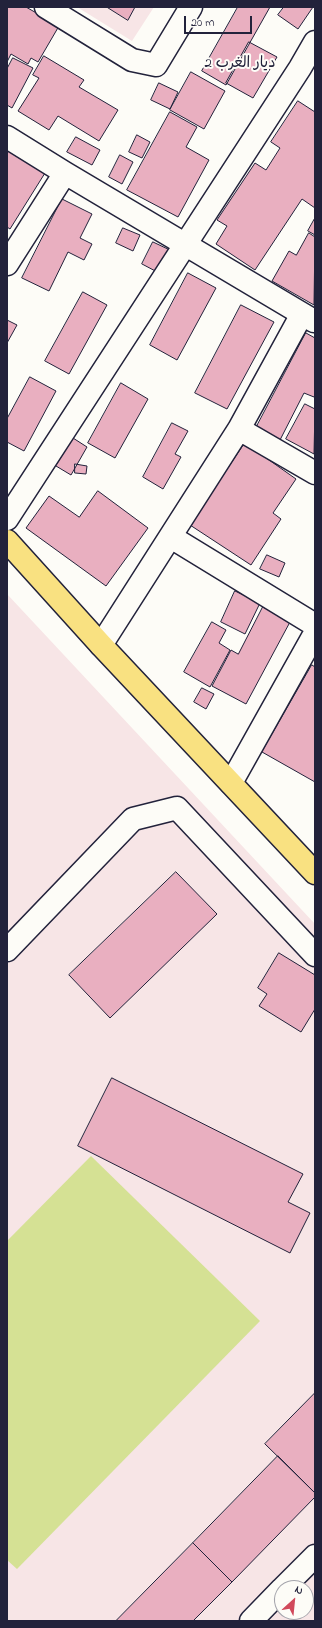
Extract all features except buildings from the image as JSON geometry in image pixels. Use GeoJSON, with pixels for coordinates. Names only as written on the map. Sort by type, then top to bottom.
{"type":"FeatureCollection","features":[{"type":"Feature","properties":{"kind":"main road"},"geometry":{"type":"LineString","coordinates":[[7,541],[101,645],[315,873]]}},
{"type":"Feature","properties":{"kind":"street"},"geometry":{"type":"LineString","coordinates":[[46,7],[132,60],[156,65],[191,7]]}},
{"type":"Feature","properties":{"kind":"street"},"geometry":{"type":"LineString","coordinates":[[7,519],[185,245],[308,72],[315,42]]}},
{"type":"Feature","properties":{"kind":"street"},"geometry":{"type":"LineString","coordinates":[[7,136],[65,173],[309,318],[101,645]]}},
{"type":"Feature","properties":{"kind":"street"},"geometry":{"type":"LineString","coordinates":[[7,264],[65,173]]}},
{"type":"Feature","properties":{"kind":"street"},"geometry":{"type":"LineString","coordinates":[[239,429],[315,473]]}},
{"type":"Feature","properties":{"kind":"street"},"geometry":{"type":"LineString","coordinates":[[171,537],[315,625]]}},
{"type":"Feature","properties":{"kind":"street"},"geometry":{"type":"LineString","coordinates":[[231,783],[315,632]]}},
{"type":"Feature","properties":{"kind":"street"},"geometry":{"type":"LineString","coordinates":[[7,950],[133,819],[177,808],[315,955]]}},
{"type":"Feature","properties":{"kind":"street"},"geometry":{"type":"LineString","coordinates":[[292,1580],[315,1556]]}},
{"type":"Feature","properties":{"kind":"street"},"geometry":{"type":"LineString","coordinates":[[251,1621],[274,1598]]}},
{"type":"Feature","properties":{"kind":"shaded area"},"geometry":{"type":"Polygon","coordinates":[[[77,7],[154,7],[132,41],[77,7]]]}},
{"type":"Feature","properties":{"kind":"shaded area"},"geometry":{"type":"Polygon","coordinates":[[[7,594],[315,924],[315,1621],[7,1621],[7,594]]]}},
{"type":"Feature","properties":{"kind":"green space"},"geometry":{"type":"Polygon","coordinates":[[[91,1156],[260,1321],[17,1569],[7,1560],[7,1241],[91,1156]]]}},
{"type":"Feature","properties":{"kind":"district","name":"ديار الغرب 2"},"geometry":{"type":"Point","coordinates":[240,65]}}]}
